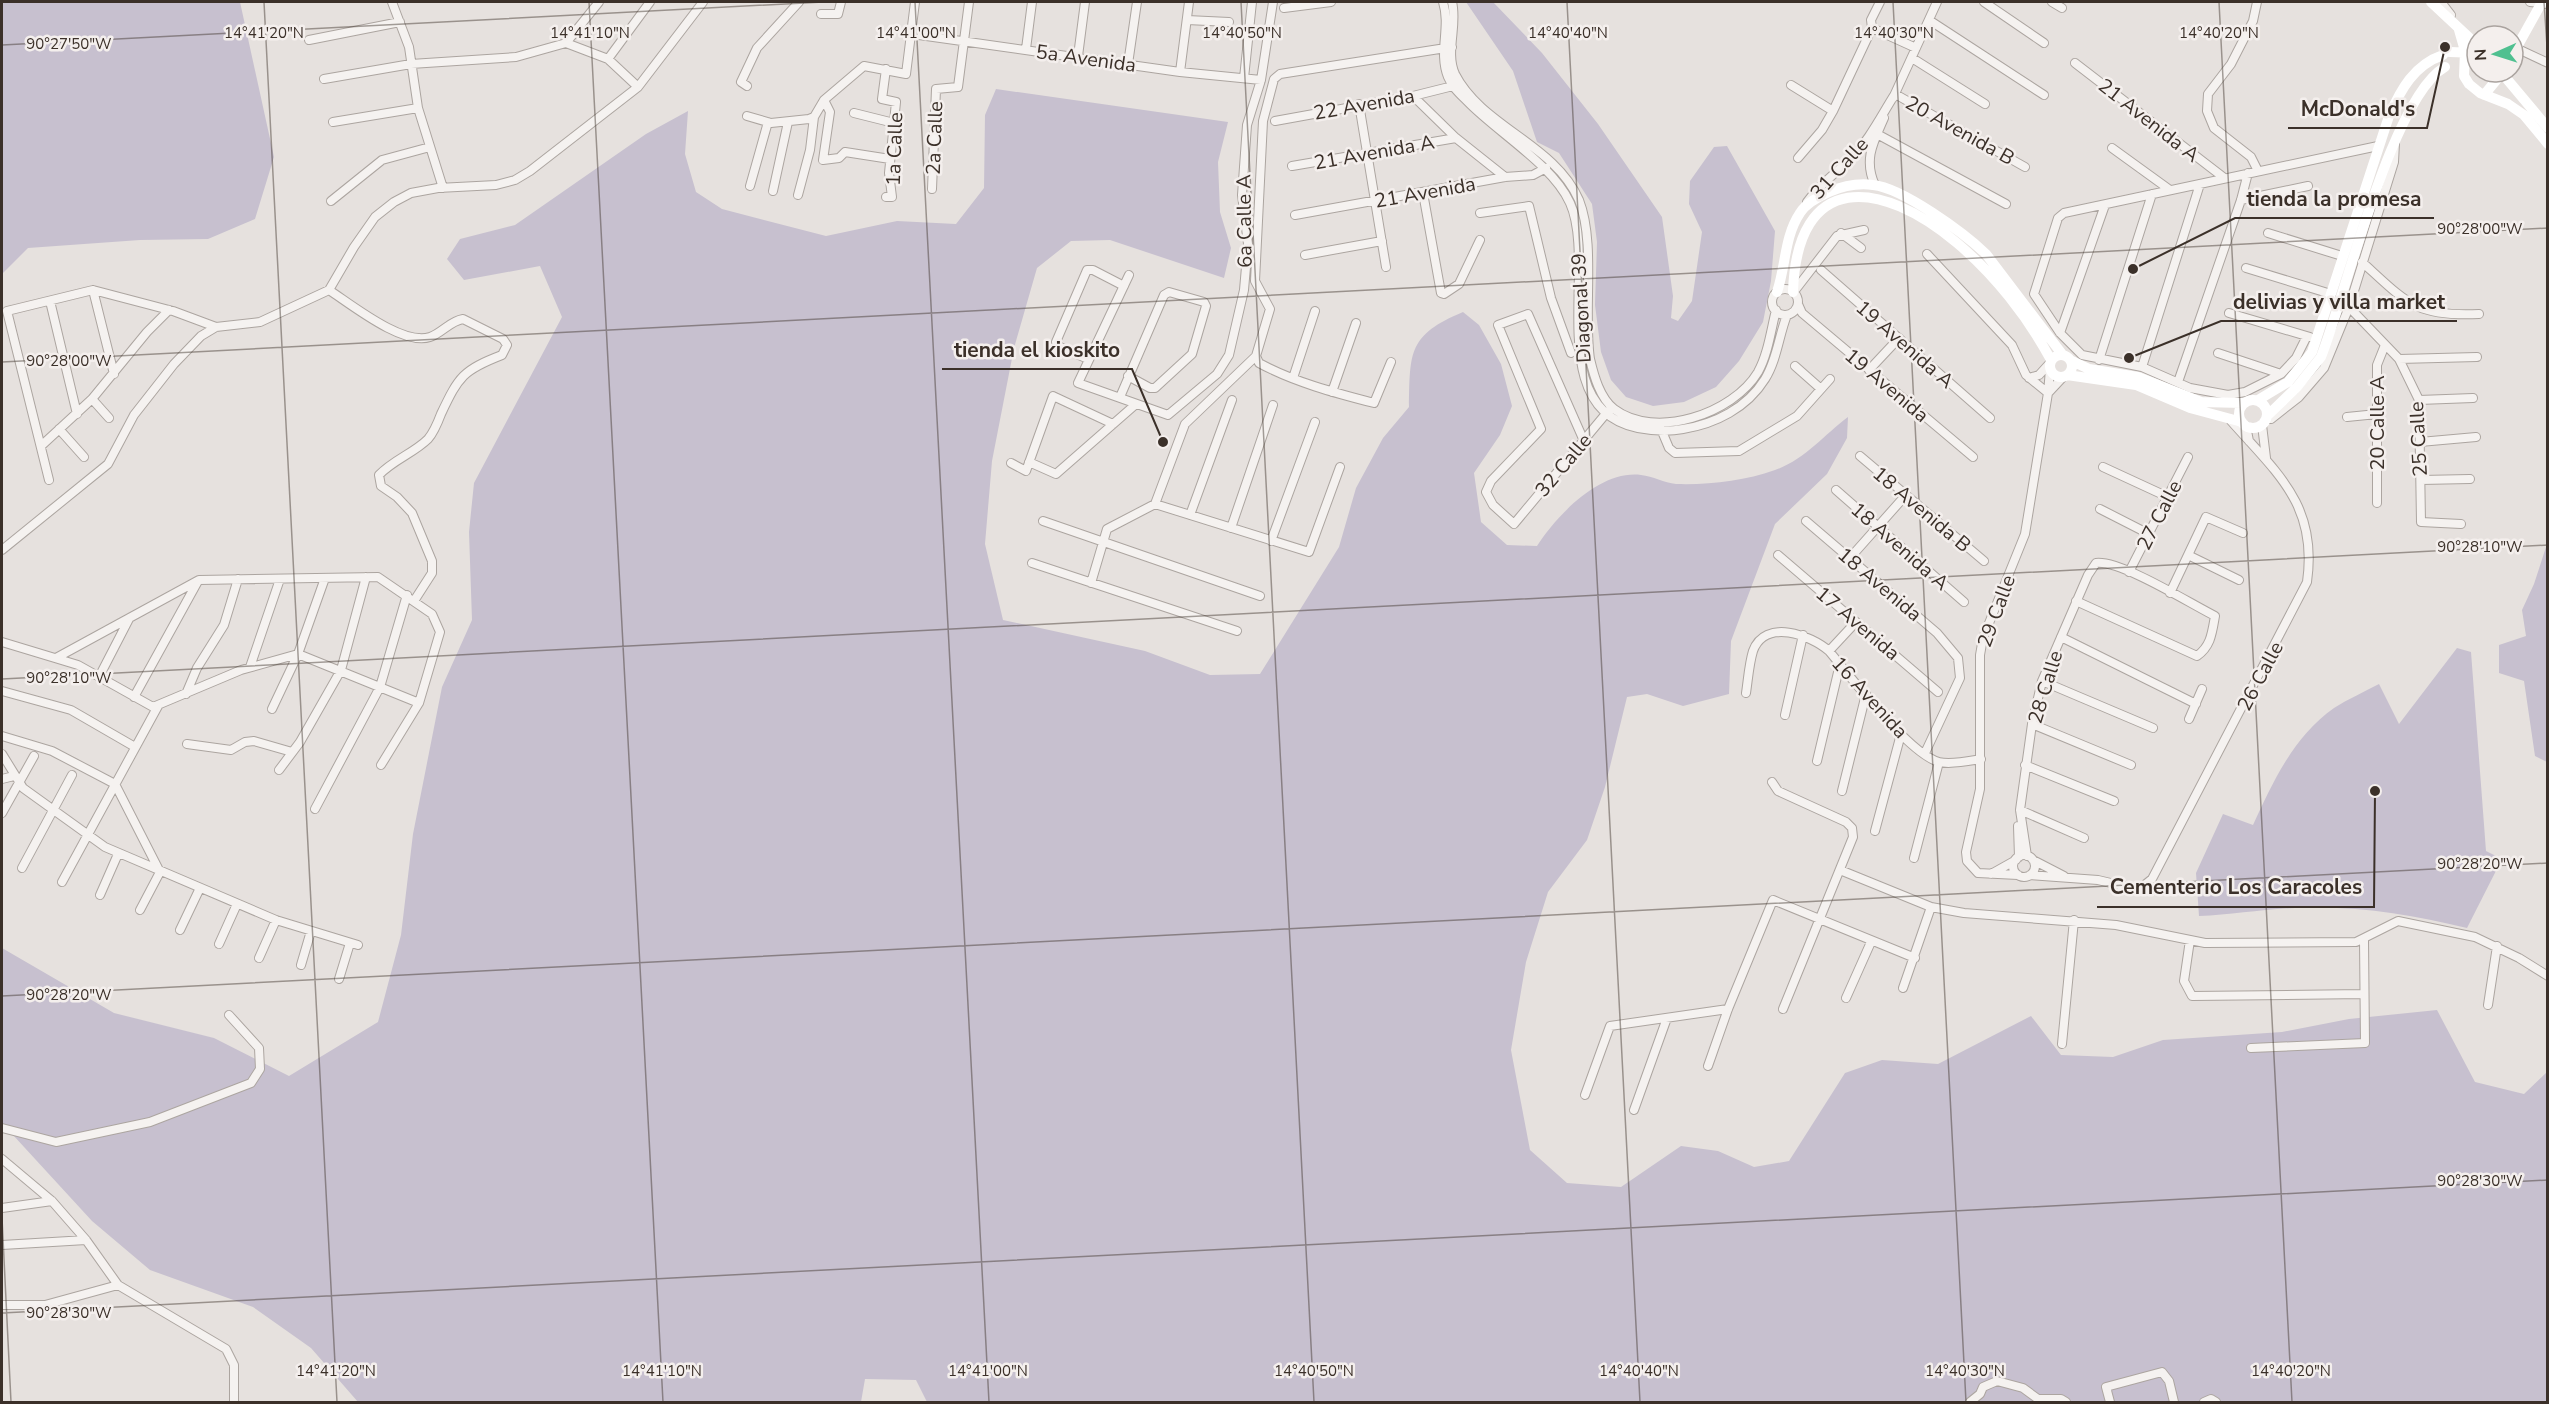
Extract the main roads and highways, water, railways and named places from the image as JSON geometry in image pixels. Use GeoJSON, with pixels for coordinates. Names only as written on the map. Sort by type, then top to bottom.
{"type":"FeatureCollection","features":[{"type":"Feature","properties":{"kind":"place","name":"McDonald's"},"geometry":{"type":"Point","coordinates":[2445,47]}},
{"type":"Feature","properties":{"kind":"place","name":"tienda la promesa"},"geometry":{"type":"Point","coordinates":[2133,269]}},
{"type":"Feature","properties":{"kind":"place","name":"delivias y villa market"},"geometry":{"type":"Point","coordinates":[2129,358]}},
{"type":"Feature","properties":{"kind":"place","name":"tienda el kioskito"},"geometry":{"type":"Point","coordinates":[1163,442]}},
{"type":"Feature","properties":{"kind":"place","name":"Cementerio Los Caracoles"},"geometry":{"type":"Point","coordinates":[2375,791]}}]}
